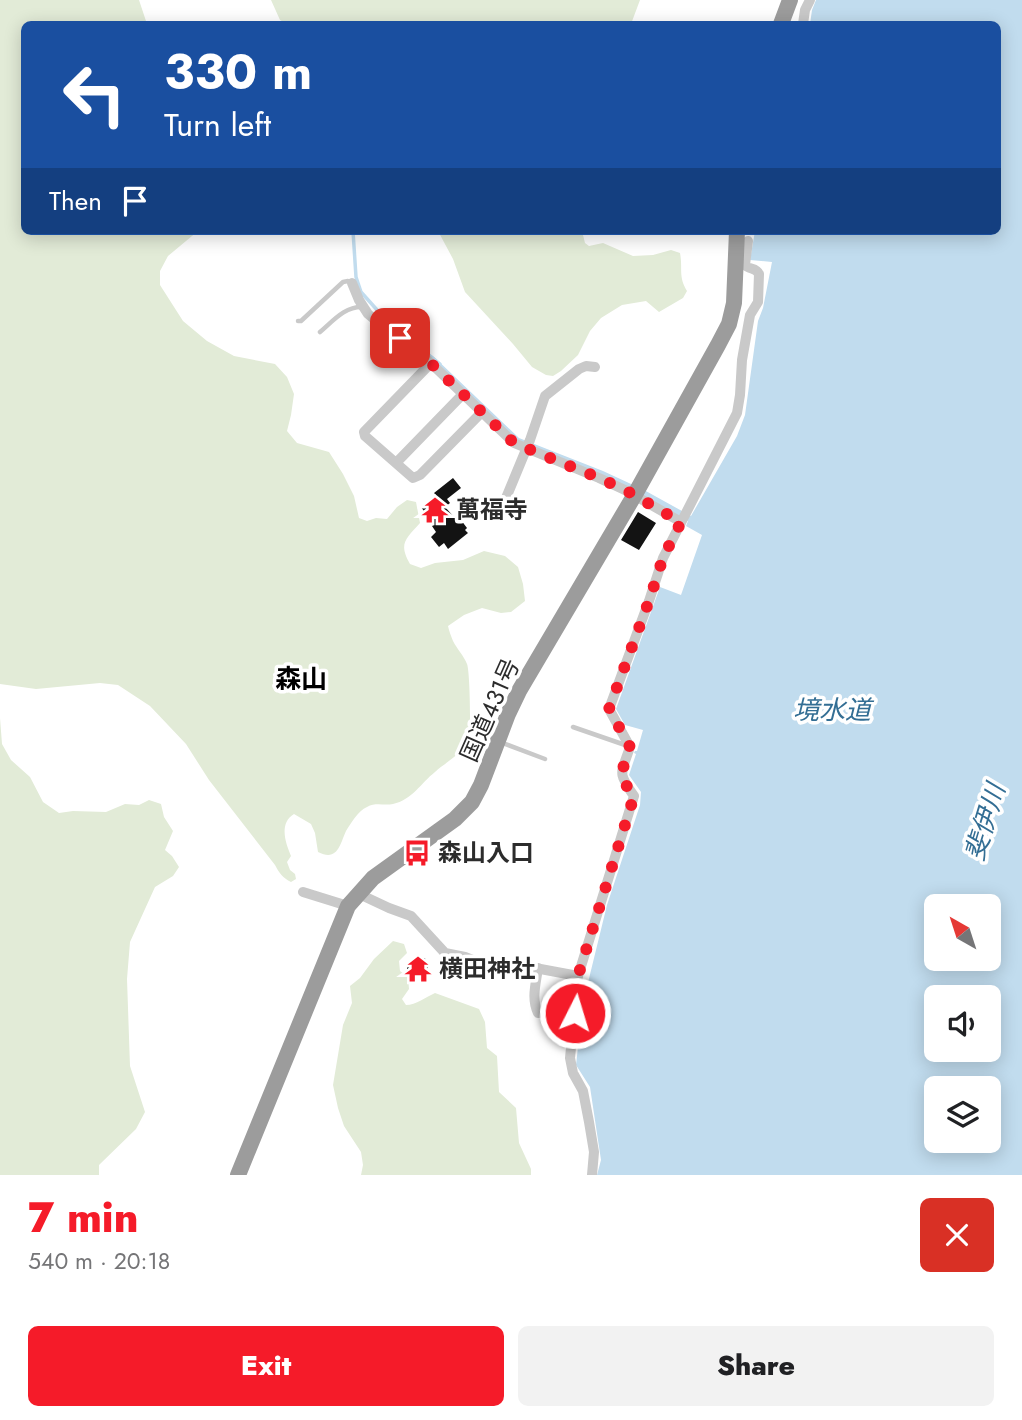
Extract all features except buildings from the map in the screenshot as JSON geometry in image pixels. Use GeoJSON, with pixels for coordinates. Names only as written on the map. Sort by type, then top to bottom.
{"type":"FeatureCollection","features":[{"type":"Feature","properties":{"kind":"highway"},"geometry":{"type":"LineString","coordinates":[[782,21],[789,0]]}},
{"type":"Feature","properties":{"kind":"highway","name":"国道431号"},"geometry":{"type":"LineString","coordinates":[[238,1175],[353,899],[373,878],[456,819],[477,793],[508,713],[729,324],[743,236]]}},
{"type":"Feature","properties":{"kind":"street"},"geometry":{"type":"LineString","coordinates":[[803,21],[810,0]]}},
{"type":"Feature","properties":{"kind":"street"},"geometry":{"type":"LineString","coordinates":[[592,1175],[594,1152],[589,1122],[583,1091],[575,1078],[570,1058],[578,976],[634,796],[621,774],[630,747],[609,709],[663,558],[737,413],[750,315],[758,302],[759,274],[745,265],[743,236]]}},
{"type":"Feature","properties":{"kind":"street"},"geometry":{"type":"LineString","coordinates":[[352,283],[363,307],[385,328],[415,348],[514,443],[528,445],[599,478],[636,491],[683,517]]}},
{"type":"Feature","properties":{"kind":"street"},"geometry":{"type":"LineString","coordinates":[[430,363],[364,432],[365,436],[414,478],[421,475],[482,412]]}},
{"type":"Feature","properties":{"kind":"street"},"geometry":{"type":"LineString","coordinates":[[506,498],[545,396],[579,369],[586,366],[595,367]]}},
{"type":"Feature","properties":{"kind":"street"},"geometry":{"type":"LineString","coordinates":[[396,463],[463,394]]}},
{"type":"Feature","properties":{"kind":"street"},"geometry":{"type":"LineString","coordinates":[[303,891],[353,899],[411,916],[448,955],[578,976]]}},
{"type":"Feature","properties":{"kind":"street"},"geometry":{"type":"LineString","coordinates":[[537,968],[534,1002],[538,1013],[575,1013]]}},
{"type":"Feature","properties":{"kind":"lane"},"geometry":{"type":"LineString","coordinates":[[298,321],[343,282],[352,283]]}},
{"type":"Feature","properties":{"kind":"lane"},"geometry":{"type":"LineString","coordinates":[[320,332],[346,310],[355,306],[363,307]]}},
{"type":"Feature","properties":{"kind":"lane"},"geometry":{"type":"LineString","coordinates":[[573,727],[630,747]]}},
{"type":"Feature","properties":{"kind":"lane"},"geometry":{"type":"LineString","coordinates":[[497,741],[545,759]]}},
{"type":"Feature","properties":{"kind":"green space"},"geometry":{"type":"Polygon","coordinates":[[[0,0],[139,0],[146,21],[21,21],[21,235],[193,235],[168,256],[160,271],[160,285],[183,321],[207,341],[234,356],[275,364],[287,377],[294,394],[287,431],[297,443],[329,452],[354,496],[359,518],[367,521],[387,519],[407,500],[416,502],[420,523],[404,546],[410,564],[421,568],[435,563],[463,560],[484,551],[505,556],[518,567],[525,601],[511,612],[501,613],[482,608],[464,615],[448,626],[468,669],[469,739],[459,753],[406,799],[393,804],[377,804],[361,811],[348,828],[340,846],[330,855],[318,852],[311,824],[294,814],[286,822],[285,828],[291,856],[287,862],[296,879],[291,882],[280,873],[209,780],[186,744],[150,706],[118,685],[100,683],[36,689],[0,684],[0,0]]]}},
{"type":"Feature","properties":{"kind":"green space"},"geometry":{"type":"Polygon","coordinates":[[[271,0],[640,0],[632,21],[280,20],[271,0]]]}},
{"type":"Feature","properties":{"kind":"green space"},"geometry":{"type":"Polygon","coordinates":[[[440,235],[583,235],[589,246],[603,243],[633,256],[653,255],[671,250],[680,253],[682,277],[687,291],[683,298],[659,312],[646,301],[622,305],[601,318],[590,331],[578,355],[553,376],[532,367],[465,292],[453,259],[440,235]]]}},
{"type":"Feature","properties":{"kind":"green space"},"geometry":{"type":"Polygon","coordinates":[[[0,718],[2,744],[11,760],[30,777],[43,802],[59,813],[106,812],[125,804],[139,805],[149,800],[161,804],[164,817],[173,831],[165,850],[179,867],[173,876],[155,887],[130,942],[127,979],[130,1066],[145,1112],[136,1129],[99,1165],[99,1175],[0,1175],[0,718]]]}},
{"type":"Feature","properties":{"kind":"green space"},"geometry":{"type":"Polygon","coordinates":[[[393,941],[404,944],[407,953],[399,961],[400,971],[408,977],[409,989],[402,999],[406,1005],[435,993],[479,1009],[485,1022],[487,1048],[497,1056],[499,1092],[516,1108],[519,1143],[531,1169],[531,1175],[361,1175],[361,1152],[344,1126],[333,1085],[343,1025],[352,1003],[350,986],[393,941]]]}},
{"type":"Feature","properties":{"kind":"water","name":"境水道"},"geometry":{"type":"Polygon","coordinates":[[[816,0],[1022,0],[1022,1175],[597,1175],[601,1160],[590,1087],[576,1065],[583,1003],[607,905],[640,805],[641,792],[629,775],[643,730],[625,725],[616,709],[660,587],[681,595],[702,535],[686,526],[688,521],[517,442],[444,371],[432,355],[519,438],[603,471],[691,516],[737,436],[745,415],[758,321],[772,262],[750,260],[754,235],[1001,235],[1001,21],[810,21],[816,0]]]}},
{"type":"Feature","properties":{"kind":"waterway"},"geometry":{"type":"LineString","coordinates":[[353,235],[356,277],[361,292],[395,330]]}},
{"type":"Feature","properties":{"kind":"waterway"},"geometry":{"type":"LineString","coordinates":[[424,351],[440,364]]}},
{"type":"Feature","properties":{"kind":"place","name":"萬福寺"},"geometry":{"type":"Point","coordinates":[435,510]}},
{"type":"Feature","properties":{"kind":"place","name":"森山入口"},"geometry":{"type":"Point","coordinates":[417,853]}},
{"type":"Feature","properties":{"kind":"place","name":"横田神社"},"geometry":{"type":"Point","coordinates":[418,969]}},
{"type":"Feature","properties":{"kind":"district","name":"森山"},"geometry":{"type":"Point","coordinates":[301,679]}},
{"type":"Feature","properties":{"kind":"route"},"geometry":{"type":"LineString","coordinates":[[400,338],[415,348],[514,443],[627,491],[681,522],[663,558],[609,709],[630,747],[621,774],[634,796],[578,976],[575,1013]]}},
{"type":"Feature","properties":{"kind":"water label","name":"斐伊川"},"geometry":{"type":"Point","coordinates":[985,822]}}]}
